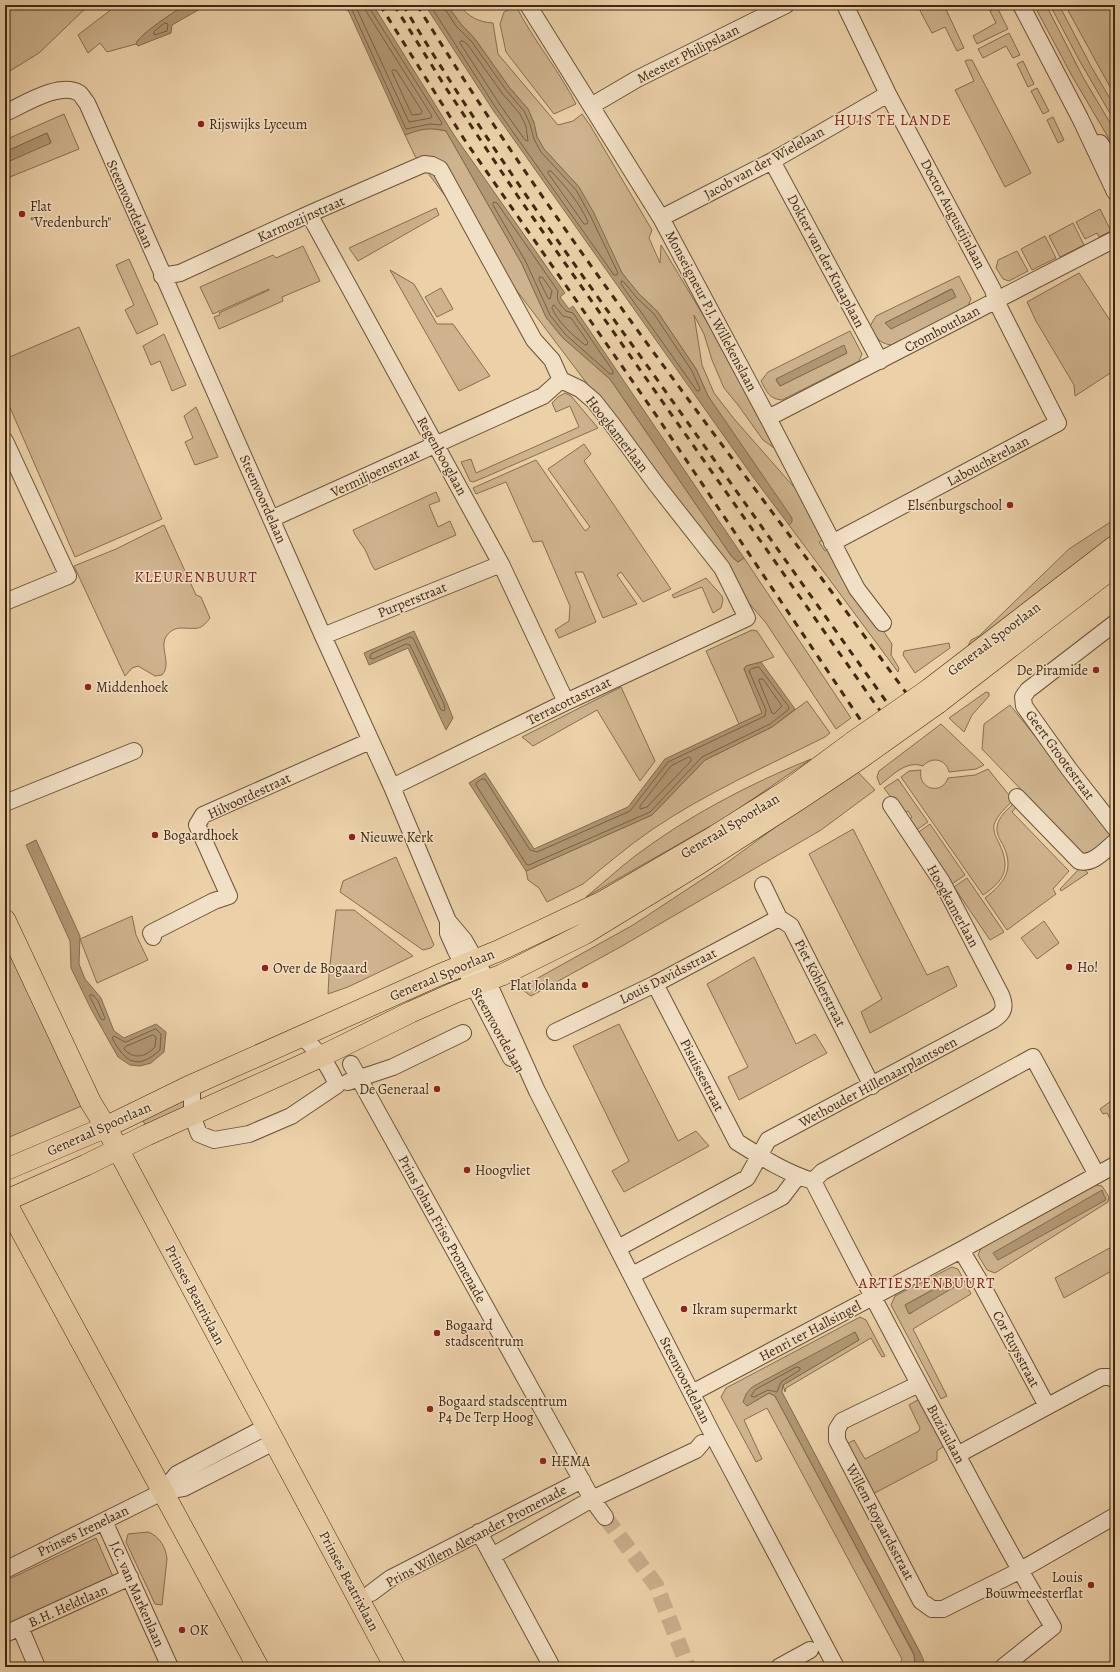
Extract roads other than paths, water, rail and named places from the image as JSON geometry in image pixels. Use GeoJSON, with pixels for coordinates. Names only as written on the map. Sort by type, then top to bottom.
{"type":"FeatureCollection","features":[{"type":"Feature","properties":{"kind":"main road","name":"Generaal Spoorlaan"},"geometry":{"type":"LineString","coordinates":[[933,697],[1115,546]]}},
{"type":"Feature","properties":{"kind":"main road","name":"Generaal Spoorlaan"},"geometry":{"type":"LineString","coordinates":[[5,1201],[322,1056],[411,1012],[502,975],[584,934],[700,863],[801,798],[858,750],[1115,566]]}},
{"type":"Feature","properties":{"kind":"main road","name":"Generaal Spoorlaan"},"geometry":{"type":"LineString","coordinates":[[5,1170],[106,1127],[192,1085],[469,963],[602,902],[709,839],[791,788],[858,750]]}},
{"type":"Feature","properties":{"kind":"main road","name":"Prinses Beatrixlaan"},"geometry":{"type":"LineString","coordinates":[[5,920],[91,1103],[106,1127],[394,1667]]}},
{"type":"Feature","properties":{"kind":"main road"},"geometry":{"type":"LineString","coordinates":[[5,1201],[258,1667]]}},
{"type":"Feature","properties":{"kind":"street","name":"Monseigneur P.J. Willekenslaan"},"geometry":{"type":"LineString","coordinates":[[528,5],[661,218],[857,589],[883,623]]}},
{"type":"Feature","properties":{"kind":"street","name":"Meester Philipslaan"},"geometry":{"type":"LineString","coordinates":[[591,106],[637,79],[786,5]]}},
{"type":"Feature","properties":{"kind":"street","name":"Doctor Augustijnlaan"},"geometry":{"type":"LineString","coordinates":[[844,5],[888,94],[993,290],[996,301],[1058,424]]}},
{"type":"Feature","properties":{"kind":"street"},"geometry":{"type":"LineString","coordinates":[[1021,5],[1080,118],[1115,192]]}},
{"type":"Feature","properties":{"kind":"street","name":"Steenvoordelaan"},"geometry":{"type":"LineString","coordinates":[[5,113],[53,91],[65,89],[79,93],[87,103],[162,276],[392,787],[448,921],[448,933],[469,963],[480,983],[692,1393],[836,1667]]}},
{"type":"Feature","properties":{"kind":"street","name":"Jacob van der Wielelaan"},"geometry":{"type":"LineString","coordinates":[[661,218],[772,161],[888,94]]}},
{"type":"Feature","properties":{"kind":"street"},"geometry":{"type":"LineString","coordinates":[[1080,118],[1093,133],[1115,166]]}},
{"type":"Feature","properties":{"kind":"street","name":"Dokter van der Knaaplaan"},"geometry":{"type":"LineString","coordinates":[[772,161],[880,361]]}},
{"type":"Feature","properties":{"kind":"street","name":"Karmozijnstraat"},"geometry":{"type":"LineString","coordinates":[[162,276],[180,273],[309,214],[424,164],[432,165],[440,169],[534,340],[552,360],[561,380]]}},
{"type":"Feature","properties":{"kind":"street","name":"Regenbooglaan"},"geometry":{"type":"LineString","coordinates":[[309,214],[501,564],[566,702]]}},
{"type":"Feature","properties":{"kind":"street","name":"Cromhoutlaan"},"geometry":{"type":"LineString","coordinates":[[768,418],[1115,240]]}},
{"type":"Feature","properties":{"kind":"street","name":"Vermiljoenstraat"},"geometry":{"type":"LineString","coordinates":[[272,519],[543,396],[561,380]]}},
{"type":"Feature","properties":{"kind":"street","name":"Hoogkamerlaan"},"geometry":{"type":"LineString","coordinates":[[561,380],[580,389],[594,401],[656,484],[722,568],[748,618]]}},
{"type":"Feature","properties":{"kind":"street","name":"Labouchèrelaan"},"geometry":{"type":"LineString","coordinates":[[832,543],[1058,424]]}},
{"type":"Feature","properties":{"kind":"street"},"geometry":{"type":"LineString","coordinates":[[5,441],[68,576],[5,602]]}},
{"type":"Feature","properties":{"kind":"street","name":"Purperstraat"},"geometry":{"type":"LineString","coordinates":[[323,636],[501,564]]}},
{"type":"Feature","properties":{"kind":"street","name":"Terracottastraat"},"geometry":{"type":"LineString","coordinates":[[392,787],[566,702],[748,618]]}},
{"type":"Feature","properties":{"kind":"street","name":"Geert Grootestraat"},"geometry":{"type":"LineString","coordinates":[[1115,623],[1028,690],[1023,697],[1024,706],[1069,770],[1115,828]]}},
{"type":"Feature","properties":{"kind":"street","name":"Hilvoordestraat"},"geometry":{"type":"LineString","coordinates":[[153,937],[151,933],[214,901],[229,896],[197,825],[203,815],[370,741]]}},
{"type":"Feature","properties":{"kind":"street"},"geometry":{"type":"LineString","coordinates":[[5,803],[134,751]]}},
{"type":"Feature","properties":{"kind":"street"},"geometry":{"type":"LineString","coordinates":[[1017,797],[1079,861],[1091,861],[1115,842]]}},
{"type":"Feature","properties":{"kind":"street","name":"Hoogkamerlaan"},"geometry":{"type":"LineString","coordinates":[[891,805],[942,882],[1001,995],[1004,1004],[1003,1011]]}},
{"type":"Feature","properties":{"kind":"street","name":"Piet Köhlerstraat"},"geometry":{"type":"LineString","coordinates":[[763,885],[779,918],[791,926],[872,1086]]}},
{"type":"Feature","properties":{"kind":"street","name":"Louis Davidsstraat"},"geometry":{"type":"LineString","coordinates":[[555,1032],[655,984],[779,918]]}},
{"type":"Feature","properties":{"kind":"street","name":"Pisuissestraat"},"geometry":{"type":"LineString","coordinates":[[655,984],[736,1142],[759,1156]]}},
{"type":"Feature","properties":{"kind":"street","name":"Wethouder Hillenaarplantsoen"},"geometry":{"type":"LineString","coordinates":[[618,1248],[747,1178],[768,1140],[872,1086],[992,1020],[1003,1011]]}},
{"type":"Feature","properties":{"kind":"street"},"geometry":{"type":"LineString","coordinates":[[192,1085],[192,1115],[199,1134],[214,1140],[249,1134],[291,1116],[337,1085],[393,1067],[463,1033]]}},
{"type":"Feature","properties":{"kind":"street"},"geometry":{"type":"LineString","coordinates":[[303,1037],[322,1056],[337,1085]]}},
{"type":"Feature","properties":{"kind":"street"},"geometry":{"type":"LineString","coordinates":[[632,1275],[782,1197],[806,1179],[822,1172],[1033,1057],[1097,1175],[1115,1165]]}},
{"type":"Feature","properties":{"kind":"street","name":"Prins Johan Friso Promenade"},"geometry":{"type":"LineString","coordinates":[[351,1064],[592,1499],[605,1517]]}},
{"type":"Feature","properties":{"kind":"street"},"geometry":{"type":"LineString","coordinates":[[759,1156],[806,1179]]}},
{"type":"Feature","properties":{"kind":"street","name":"Henri ter Hallsingel"},"geometry":{"type":"LineString","coordinates":[[692,1393],[873,1298],[1097,1175]]}},
{"type":"Feature","properties":{"kind":"street","name":"Buziaulaan"},"geometry":{"type":"LineString","coordinates":[[806,1179],[873,1298],[1019,1571],[1053,1628],[1003,1667]]}},
{"type":"Feature","properties":{"kind":"street","name":"Cor Ruysstraat"},"geometry":{"type":"LineString","coordinates":[[961,1250],[1047,1406]]}},
{"type":"Feature","properties":{"kind":"street"},"geometry":{"type":"LineString","coordinates":[[957,1455],[1102,1377],[1110,1377],[1115,1380]]}},
{"type":"Feature","properties":{"kind":"street","name":"Willem Royaardsstraat"},"geometry":{"type":"LineString","coordinates":[[919,1384],[842,1421],[836,1429],[837,1440],[921,1601],[932,1609],[944,1609],[1019,1571],[1115,1516]]}},
{"type":"Feature","properties":{"kind":"street","name":"Prinses Irenelaan"},"geometry":{"type":"LineString","coordinates":[[5,1570],[162,1492],[184,1488],[270,1434]]}},
{"type":"Feature","properties":{"kind":"street","name":"Prins Willem Alexander Promenade"},"geometry":{"type":"LineString","coordinates":[[492,1556],[592,1499],[696,1450],[702,1444]]}},
{"type":"Feature","properties":{"kind":"street","name":"Prins Willem Alexander Promenade"},"geometry":{"type":"LineString","coordinates":[[371,1593],[391,1578],[582,1480]]}},
{"type":"Feature","properties":{"kind":"street","name":"J.C. van Markenlaan"},"geometry":{"type":"LineString","coordinates":[[104,1521],[170,1667]]}},
{"type":"Feature","properties":{"kind":"street"},"geometry":{"type":"LineString","coordinates":[[479,1532],[552,1667]]}},
{"type":"Feature","properties":{"kind":"street","name":"B.H. Heldtlaan"},"geometry":{"type":"LineString","coordinates":[[5,1634],[130,1578]]}},
{"type":"Feature","properties":{"kind":"street"},"geometry":{"type":"LineString","coordinates":[[20,1627],[38,1667]]}},
{"type":"Feature","properties":{"kind":"street"},"geometry":{"type":"LineString","coordinates":[[779,1667],[810,1650]]}},
{"type":"Feature","properties":{"kind":"water"},"geometry":{"type":"Polygon","coordinates":[[[185,5],[207,5],[172,25],[171,33],[138,46],[136,44],[138,40],[150,29],[185,5]]]}},
{"type":"Feature","properties":{"kind":"water"},"geometry":{"type":"Polygon","coordinates":[[[341,5],[373,5],[454,135],[565,293],[560,297],[569,309],[573,306],[744,558],[738,562],[732,557],[610,379],[562,337],[546,317],[522,264],[446,131],[425,129],[405,135],[349,12],[341,5]]]}},
{"type":"Feature","properties":{"kind":"water"},"geometry":{"type":"Polygon","coordinates":[[[425,5],[447,5],[460,23],[475,39],[509,87],[528,109],[534,123],[537,137],[544,149],[579,187],[594,213],[622,273],[639,294],[657,311],[696,369],[708,396],[792,518],[792,522],[789,525],[753,477],[493,110],[425,5]]]}},
{"type":"Feature","properties":{"kind":"water"},"geometry":{"type":"Polygon","coordinates":[[[47,133],[51,143],[5,163],[5,152],[47,133]]]}},
{"type":"Feature","properties":{"kind":"water"},"geometry":{"type":"Polygon","coordinates":[[[952,289],[956,297],[891,329],[885,323],[952,289]]]}},
{"type":"Feature","properties":{"kind":"water"},"geometry":{"type":"Polygon","coordinates":[[[844,345],[847,353],[780,386],[776,379],[844,345]]]}},
{"type":"Feature","properties":{"kind":"water"},"geometry":{"type":"Polygon","coordinates":[[[414,631],[453,718],[446,730],[408,648],[369,665],[364,653],[414,631]]]}},
{"type":"Feature","properties":{"kind":"water"},"geometry":{"type":"Polygon","coordinates":[[[761,662],[795,709],[772,727],[705,760],[652,815],[526,871],[469,783],[485,773],[534,849],[628,807],[665,759],[762,713],[744,669],[746,666],[761,662]]]}},
{"type":"Feature","properties":{"kind":"water"},"geometry":{"type":"Polygon","coordinates":[[[36,840],[80,936],[79,964],[85,979],[101,998],[114,1031],[124,1038],[156,1024],[166,1032],[164,1052],[151,1063],[140,1066],[130,1065],[118,1057],[91,1009],[71,968],[70,941],[26,845],[36,840]]]}},
{"type":"Feature","properties":{"kind":"water"},"geometry":{"type":"Polygon","coordinates":[[[1102,1190],[1106,1200],[998,1260],[993,1253],[1102,1190]]]}},
{"type":"Feature","properties":{"kind":"water"},"geometry":{"type":"Polygon","coordinates":[[[951,1280],[956,1286],[909,1314],[905,1305],[951,1280]]]}},
{"type":"Feature","properties":{"kind":"water"},"geometry":{"type":"Polygon","coordinates":[[[855,1332],[859,1340],[783,1385],[782,1392],[921,1654],[926,1667],[914,1667],[914,1654],[775,1396],[769,1393],[747,1406],[743,1402],[746,1394],[752,1387],[855,1332]]]}},
{"type":"Feature","properties":{"kind":"tunnel"},"geometry":{"type":"LineString","coordinates":[[605,1517],[656,1585],[688,1667]]}},
{"type":"Feature","properties":{"kind":"railway"},"geometry":{"type":"LineString","coordinates":[[380,5],[464,139],[658,418],[884,755]]}},
{"type":"Feature","properties":{"kind":"railway"},"geometry":{"type":"LineString","coordinates":[[394,5],[446,88],[517,195],[902,742]]}},
{"type":"Feature","properties":{"kind":"railway"},"geometry":{"type":"LineString","coordinates":[[403,5],[492,145],[555,236],[911,736]]}},
{"type":"Feature","properties":{"kind":"railway"},"geometry":{"type":"LineString","coordinates":[[417,5],[476,98],[601,280],[928,723]]}},
{"type":"Feature","properties":{"kind":"place","name":"Rijswijks Lyceum"},"geometry":{"type":"Point","coordinates":[201,124]}},
{"type":"Feature","properties":{"kind":"place","name":"Flat \"Vredenburch\""},"geometry":{"type":"Point","coordinates":[22,214]}},
{"type":"Feature","properties":{"kind":"place","name":"Elsenburgschool"},"geometry":{"type":"Point","coordinates":[1010,505]}},
{"type":"Feature","properties":{"kind":"place","name":"De Piramide"},"geometry":{"type":"Point","coordinates":[1096,670]}},
{"type":"Feature","properties":{"kind":"place","name":"Middenhoek"},"geometry":{"type":"Point","coordinates":[88,687]}},
{"type":"Feature","properties":{"kind":"place","name":"Bogaardhoek"},"geometry":{"type":"Point","coordinates":[155,835]}},
{"type":"Feature","properties":{"kind":"place","name":"Nieuwe Kerk"},"geometry":{"type":"Point","coordinates":[352,837]}},
{"type":"Feature","properties":{"kind":"place","name":"Ho!"},"geometry":{"type":"Point","coordinates":[1069,967]}},
{"type":"Feature","properties":{"kind":"place","name":"Over de Bogaard"},"geometry":{"type":"Point","coordinates":[265,968]}},
{"type":"Feature","properties":{"kind":"place","name":"Flat Jolanda"},"geometry":{"type":"Point","coordinates":[585,985]}},
{"type":"Feature","properties":{"kind":"place","name":"De Generaal"},"geometry":{"type":"Point","coordinates":[437,1089]}},
{"type":"Feature","properties":{"kind":"place","name":"Hoogvliet"},"geometry":{"type":"Point","coordinates":[467,1170]}},
{"type":"Feature","properties":{"kind":"place","name":"Ikram supermarkt"},"geometry":{"type":"Point","coordinates":[684,1309]}},
{"type":"Feature","properties":{"kind":"place","name":"Bogaard stadscentrum"},"geometry":{"type":"Point","coordinates":[437,1333]}},
{"type":"Feature","properties":{"kind":"place","name":"Bogaard stadscentrum P4 De Terp Hoog"},"geometry":{"type":"Point","coordinates":[430,1409]}},
{"type":"Feature","properties":{"kind":"place","name":"HEMA"},"geometry":{"type":"Point","coordinates":[543,1461]}},
{"type":"Feature","properties":{"kind":"place","name":"Louis Bouwmeesterflat"},"geometry":{"type":"Point","coordinates":[1091,1585]}},
{"type":"Feature","properties":{"kind":"place","name":"OK"},"geometry":{"type":"Point","coordinates":[182,1630]}},
{"type":"Feature","properties":{"kind":"district","name":"HUIS TE LANDE"},"geometry":{"type":"Point","coordinates":[893,120]}},
{"type":"Feature","properties":{"kind":"district","name":"KLEURENBUURT"},"geometry":{"type":"Point","coordinates":[196,577]}},
{"type":"Feature","properties":{"kind":"district","name":"ARTIESTENBUURT"},"geometry":{"type":"Point","coordinates":[927,1283]}}]}
